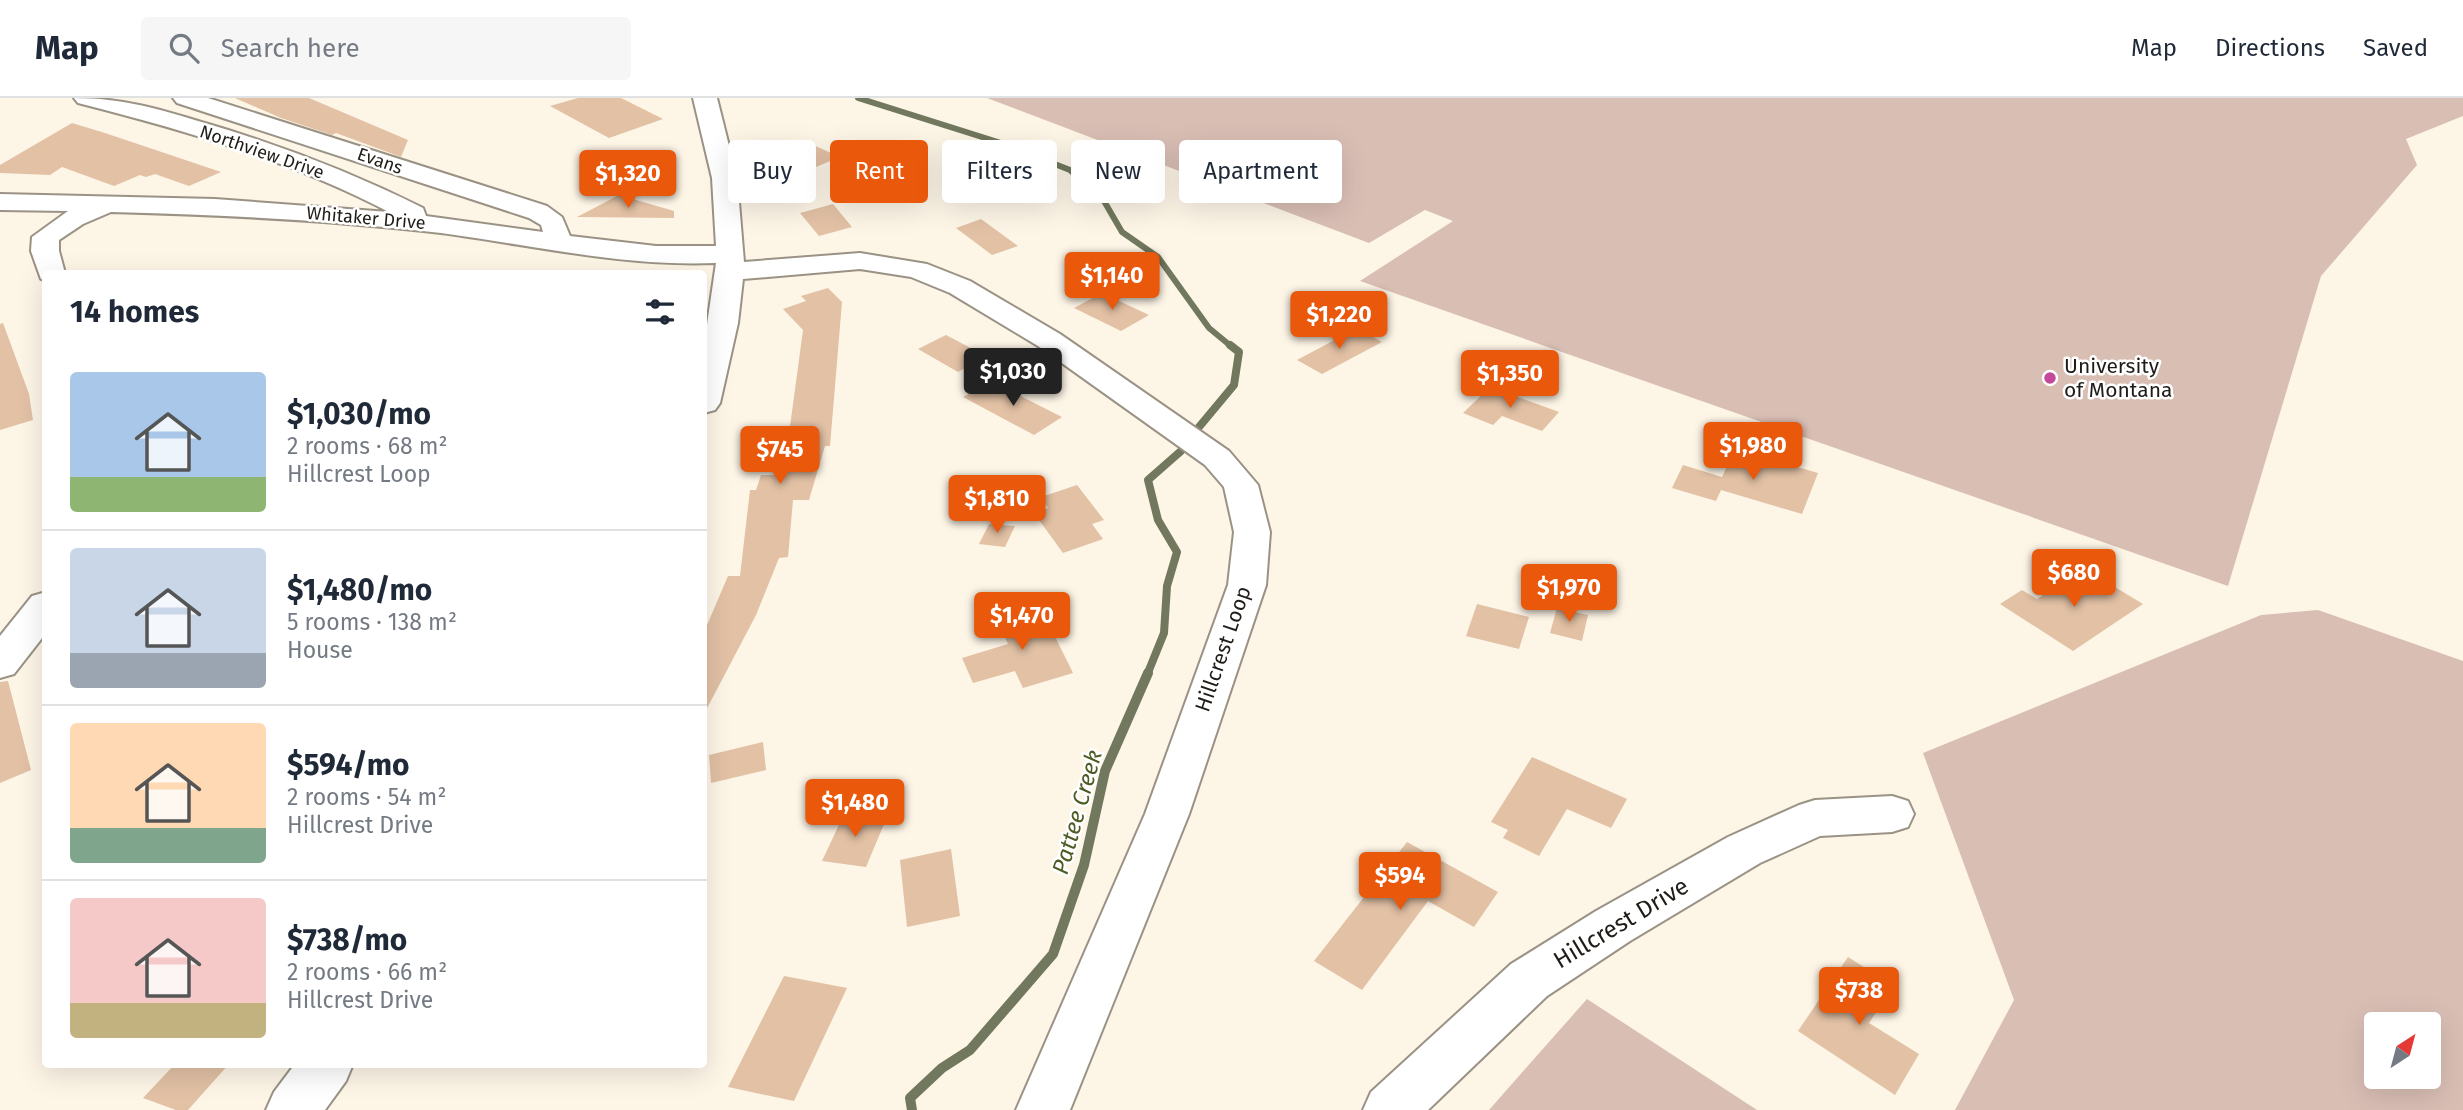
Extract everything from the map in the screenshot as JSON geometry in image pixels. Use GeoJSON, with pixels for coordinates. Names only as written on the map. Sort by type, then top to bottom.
{"type":"FeatureCollection","features":[{"type":"Feature","properties":{"kind":"street","name":"Northview Drive"},"geometry":{"type":"LineString","coordinates":[[86,98],[163,119],[338,178],[431,224]]}},
{"type":"Feature","properties":{"kind":"street","name":"Evans"},"geometry":{"type":"LineString","coordinates":[[185,98],[538,212],[551,219],[557,228],[557,240]]}},
{"type":"Feature","properties":{"kind":"street"},"geometry":{"type":"LineString","coordinates":[[705,98],[724,162],[729,194],[731,262],[727,308],[707,391]]}},
{"type":"Feature","properties":{"kind":"street","name":"Whitaker Drive"},"geometry":{"type":"LineString","coordinates":[[0,202],[276,209],[431,224],[731,262]]}},
{"type":"Feature","properties":{"kind":"street"},"geometry":{"type":"LineString","coordinates":[[50,270],[45,251],[46,237],[74,218],[109,203]]}},
{"type":"Feature","properties":{"kind":"street","name":"Hillcrest Loop"},"geometry":{"type":"LineString","coordinates":[[731,262],[860,261],[917,270],[960,287],[1072,356],[1217,458],[1241,485],[1252,533],[1247,585],[1167,814],[1043,1110]]}},
{"type":"Feature","properties":{"kind":"street"},"geometry":{"type":"LineString","coordinates":[[0,664],[42,610]]}},
{"type":"Feature","properties":{"kind":"street","name":"Hillcrest Drive"},"geometry":{"type":"LineString","coordinates":[[1390,1110],[1529,980],[1613,926],[1744,850],[1815,818],[1892,814]]}},
{"type":"Feature","properties":{"kind":"street"},"geometry":{"type":"LineString","coordinates":[[293,1110],[324,1068]]}},
{"type":"Feature","properties":{"kind":"shaded area","name":"University of Montana"},"geometry":{"type":"Polygon","coordinates":[[[987,98],[2463,98],[2463,116],[2406,139],[2417,165],[2321,276],[2228,586],[1360,281],[1453,221],[1425,210],[1369,243],[1264,203],[1342,203],[1342,140],[1179,140],[1179,171],[1165,166],[1165,140],[1098,140],[987,98]]]}},
{"type":"Feature","properties":{"kind":"shaded area"},"geometry":{"type":"Polygon","coordinates":[[[2318,610],[2463,661],[2463,1110],[1955,1110],[2014,1000],[1923,753],[2261,615],[2318,610]]]}},
{"type":"Feature","properties":{"kind":"shaded area"},"geometry":{"type":"Polygon","coordinates":[[[1587,999],[1757,1110],[1489,1110],[1587,999]]]}},
{"type":"Feature","properties":{"kind":"building"},"geometry":{"type":"Polygon","coordinates":[[[235,98],[309,98],[408,140],[401,157],[336,133],[332,135],[281,118],[235,98]]]}},
{"type":"Feature","properties":{"kind":"building"},"geometry":{"type":"Polygon","coordinates":[[[578,98],[621,98],[663,119],[609,138],[550,106],[578,98]]]}},
{"type":"Feature","properties":{"kind":"building"},"geometry":{"type":"Polygon","coordinates":[[[72,123],[221,172],[189,186],[155,174],[146,177],[140,175],[114,186],[62,167],[50,175],[0,173],[0,165],[72,123]]]}},
{"type":"Feature","properties":{"kind":"building"},"geometry":{"type":"Polygon","coordinates":[[[816,146],[830,153],[830,161],[816,167],[816,146]]]}},
{"type":"Feature","properties":{"kind":"building"},"geometry":{"type":"Polygon","coordinates":[[[619,195],[674,211],[674,218],[577,217],[619,195]]]}},
{"type":"Feature","properties":{"kind":"building"},"geometry":{"type":"Polygon","coordinates":[[[833,204],[852,227],[819,236],[800,213],[833,204]]]}},
{"type":"Feature","properties":{"kind":"building"},"geometry":{"type":"Polygon","coordinates":[[[981,219],[1018,246],[992,255],[956,228],[981,219]]]}},
{"type":"Feature","properties":{"kind":"building"},"geometry":{"type":"Polygon","coordinates":[[[828,288],[842,302],[830,446],[825,446],[809,500],[793,500],[788,557],[779,558],[756,615],[707,708],[707,625],[728,576],[740,576],[750,490],[756,490],[761,475],[779,475],[789,434],[803,330],[783,309],[806,301],[801,296],[828,288]]]}},
{"type":"Feature","properties":{"kind":"building"},"geometry":{"type":"Polygon","coordinates":[[[1102,293],[1149,315],[1121,331],[1074,308],[1102,293]]]}},
{"type":"Feature","properties":{"kind":"building"},"geometry":{"type":"Polygon","coordinates":[[[3,323],[29,394],[33,420],[0,430],[0,324],[3,323]]]}},
{"type":"Feature","properties":{"kind":"building"},"geometry":{"type":"Polygon","coordinates":[[[1357,328],[1382,342],[1322,374],[1297,360],[1357,328]]]}},
{"type":"Feature","properties":{"kind":"building"},"geometry":{"type":"Polygon","coordinates":[[[946,335],[986,356],[958,372],[918,349],[946,335]]]}},
{"type":"Feature","properties":{"kind":"building"},"geometry":{"type":"Polygon","coordinates":[[[991,381],[1062,417],[1034,435],[963,397],[991,381]]]}},
{"type":"Feature","properties":{"kind":"building"},"geometry":{"type":"Polygon","coordinates":[[[1490,387],[1559,412],[1542,431],[1502,416],[1493,425],[1463,413],[1490,387]]]}},
{"type":"Feature","properties":{"kind":"building"},"geometry":{"type":"Polygon","coordinates":[[[1735,449],[1818,473],[1802,514],[1721,490],[1716,501],[1672,488],[1683,465],[1722,477],[1735,449]]]}},
{"type":"Feature","properties":{"kind":"building"},"geometry":{"type":"Polygon","coordinates":[[[1077,485],[1104,520],[1092,524],[1103,539],[1063,553],[1034,513],[1048,508],[1041,497],[1077,485]]]}},
{"type":"Feature","properties":{"kind":"building"},"geometry":{"type":"Polygon","coordinates":[[[989,524],[1015,526],[1005,547],[979,544],[989,524]]]}},
{"type":"Feature","properties":{"kind":"building"},"geometry":{"type":"Polygon","coordinates":[[[2085,569],[2143,604],[2073,651],[2000,604],[2022,590],[2037,599],[2085,569]]]}},
{"type":"Feature","properties":{"kind":"building"},"geometry":{"type":"Polygon","coordinates":[[[1477,604],[1529,617],[1519,649],[1466,636],[1477,604]]]}},
{"type":"Feature","properties":{"kind":"building"},"geometry":{"type":"Polygon","coordinates":[[[1040,606],[1073,673],[1023,688],[1015,671],[973,683],[962,658],[1008,644],[996,618],[1040,606]]]}},
{"type":"Feature","properties":{"kind":"building"},"geometry":{"type":"Polygon","coordinates":[[[1557,608],[1588,615],[1582,641],[1550,633],[1557,608]]]}},
{"type":"Feature","properties":{"kind":"building"},"geometry":{"type":"Polygon","coordinates":[[[8,681],[31,770],[0,783],[0,682],[8,681]]]}},
{"type":"Feature","properties":{"kind":"building"},"geometry":{"type":"Polygon","coordinates":[[[763,742],[766,770],[711,783],[709,755],[763,742]]]}},
{"type":"Feature","properties":{"kind":"building"},"geometry":{"type":"Polygon","coordinates":[[[1532,757],[1627,799],[1611,828],[1567,809],[1539,856],[1503,838],[1508,830],[1491,822],[1532,757]]]}},
{"type":"Feature","properties":{"kind":"building"},"geometry":{"type":"Polygon","coordinates":[[[845,812],[887,817],[866,867],[822,861],[845,812]]]}},
{"type":"Feature","properties":{"kind":"building"},"geometry":{"type":"Polygon","coordinates":[[[1407,842],[1498,892],[1474,927],[1428,901],[1362,990],[1314,961],[1407,842]]]}},
{"type":"Feature","properties":{"kind":"building"},"geometry":{"type":"Polygon","coordinates":[[[951,849],[960,916],[907,927],[900,860],[951,849]]]}},
{"type":"Feature","properties":{"kind":"building"},"geometry":{"type":"Polygon","coordinates":[[[1848,957],[1894,986],[1869,1023],[1919,1054],[1895,1095],[1798,1031],[1848,957]]]}},
{"type":"Feature","properties":{"kind":"building"},"geometry":{"type":"Polygon","coordinates":[[[784,976],[847,988],[794,1101],[728,1087],[784,976]]]}},
{"type":"Feature","properties":{"kind":"building"},"geometry":{"type":"Polygon","coordinates":[[[171,1068],[225,1068],[188,1110],[176,1110],[143,1098],[171,1068]]]}},
{"type":"Feature","properties":{"kind":"waterway","name":"Pattee Creek"},"geometry":{"type":"LineString","coordinates":[[858,98],[1001,143],[1070,170],[1104,201],[1122,232],[1158,257],[1209,328],[1232,347]]}},
{"type":"Feature","properties":{"kind":"waterway","name":"Pattee Creek"},"geometry":{"type":"LineString","coordinates":[[1199,427],[1234,385],[1239,352],[1230,345]]}},
{"type":"Feature","properties":{"kind":"waterway","name":"Pattee Creek"},"geometry":{"type":"LineString","coordinates":[[1147,675],[1164,633],[1167,586],[1177,552],[1158,520],[1148,480],[1181,451]]}},
{"type":"Feature","properties":{"kind":"waterway","name":"Pattee Creek"},"geometry":{"type":"LineString","coordinates":[[912,1110],[910,1098],[942,1068],[970,1050],[1053,954],[1084,865],[1105,771],[1148,673]]}},
{"type":"Feature","properties":{"kind":"place","name":"University of Montana"},"geometry":{"type":"Point","coordinates":[2050,378]}}]}
